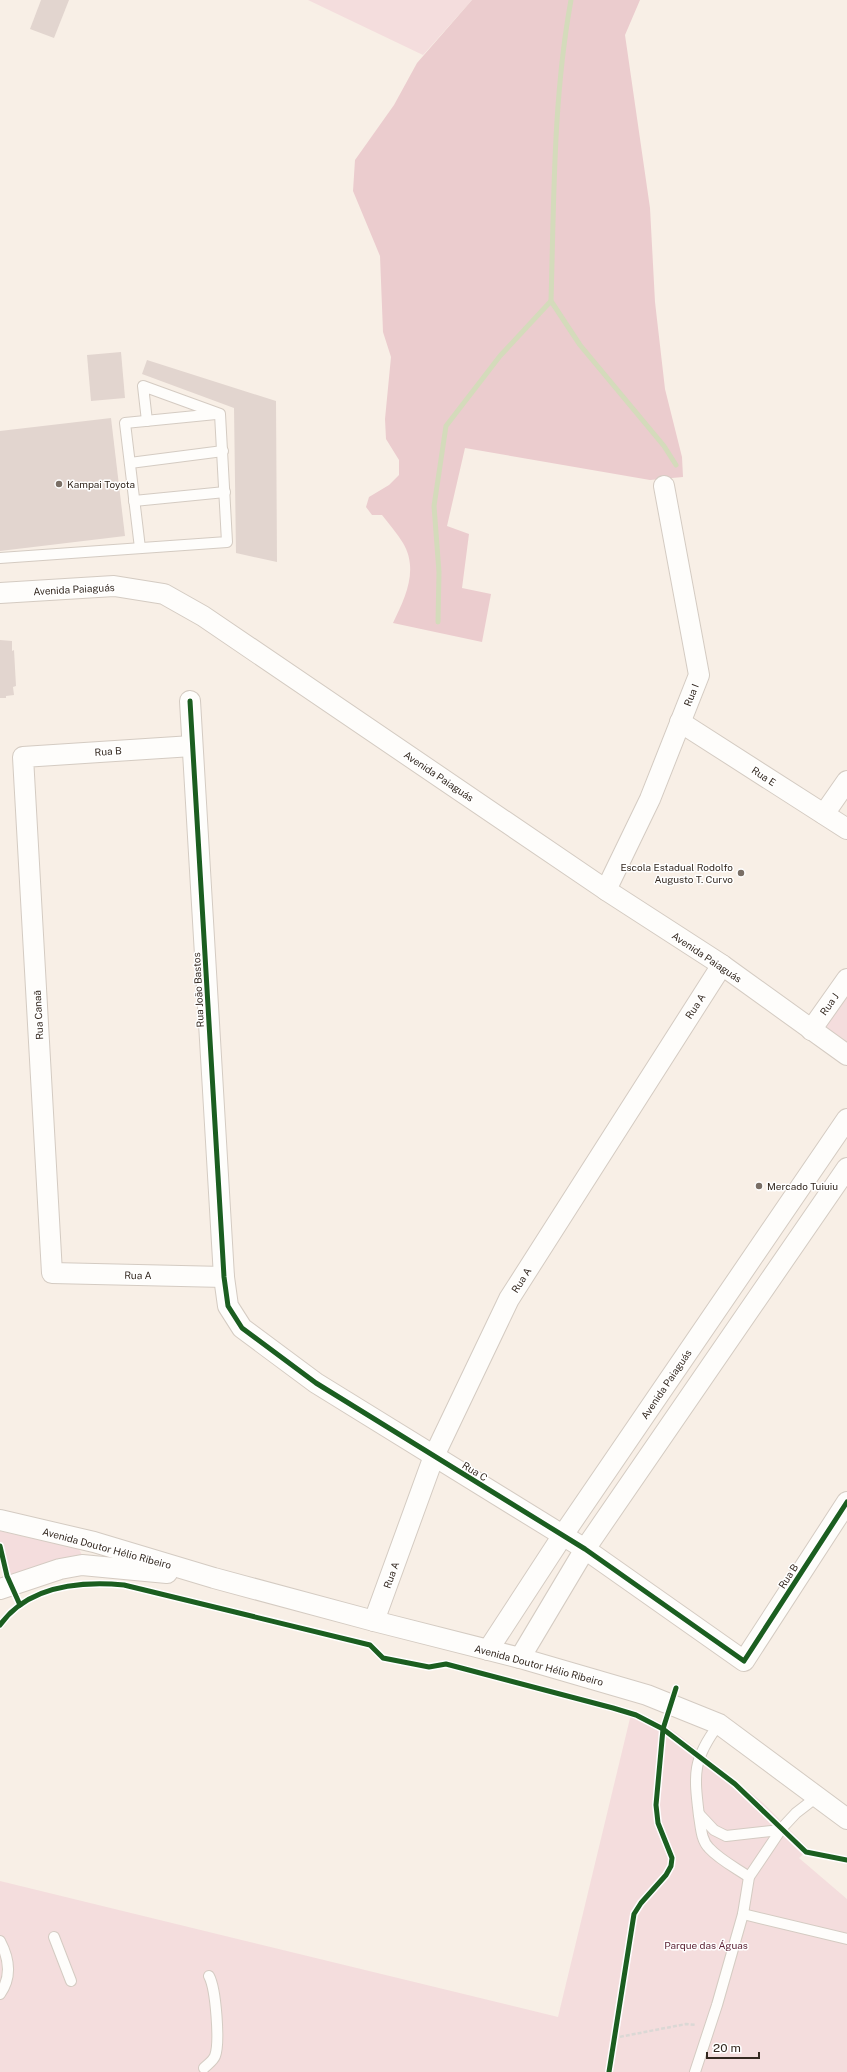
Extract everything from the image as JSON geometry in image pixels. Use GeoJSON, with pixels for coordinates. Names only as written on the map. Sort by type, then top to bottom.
{"type":"FeatureCollection","features":[{"type":"Feature","properties":{"kind":"street","name":"Rua I"},"geometry":{"type":"LineString","coordinates":[[606,890],[650,799],[699,675],[664,486]]}},
{"type":"Feature","properties":{"kind":"street","name":"Avenida Paiaguás"},"geometry":{"type":"LineString","coordinates":[[0,593],[114,586],[164,594],[203,616],[606,890],[722,965],[847,1055]]}},
{"type":"Feature","properties":{"kind":"street","name":"Rua João Bastos"},"geometry":{"type":"LineString","coordinates":[[190,701],[224,1277]]}},
{"type":"Feature","properties":{"kind":"street","name":"Rua E"},"geometry":{"type":"LineString","coordinates":[[680,722],[847,829]]}},
{"type":"Feature","properties":{"kind":"street","name":"Rua B"},"geometry":{"type":"LineString","coordinates":[[23,757],[192,746]]}},
{"type":"Feature","properties":{"kind":"street","name":"Rua Canaã"},"geometry":{"type":"LineString","coordinates":[[23,757],[52,1273]]}},
{"type":"Feature","properties":{"kind":"street"},"geometry":{"type":"LineString","coordinates":[[824,814],[847,781]]}},
{"type":"Feature","properties":{"kind":"street","name":"Rua A"},"geometry":{"type":"LineString","coordinates":[[374,1621],[434,1456],[509,1299],[722,965]]}},
{"type":"Feature","properties":{"kind":"street","name":"Rua J"},"geometry":{"type":"LineString","coordinates":[[811,1030],[847,979]]}},
{"type":"Feature","properties":{"kind":"street","name":"Avenida Paiaguás"},"geometry":{"type":"LineString","coordinates":[[488,1650],[563,1536],[847,1119]]}},
{"type":"Feature","properties":{"kind":"street"},"geometry":{"type":"LineString","coordinates":[[520,1658],[585,1549],[847,1168]]}},
{"type":"Feature","properties":{"kind":"street","name":"Rua A"},"geometry":{"type":"LineString","coordinates":[[52,1273],[224,1277]]}},
{"type":"Feature","properties":{"kind":"street","name":"Rua C"},"geometry":{"type":"LineString","coordinates":[[224,1277],[228,1306],[242,1328],[316,1383],[585,1549],[744,1661]]}},
{"type":"Feature","properties":{"kind":"street","name":"Rua B"},"geometry":{"type":"LineString","coordinates":[[744,1661],[847,1502]]}},
{"type":"Feature","properties":{"kind":"street","name":"Avenida Doutor Hélio Ribeiro"},"geometry":{"type":"LineString","coordinates":[[0,1520],[94,1542],[214,1578],[520,1658],[647,1695],[719,1724],[818,1796],[841,1815],[847,1833]]}},
{"type":"Feature","properties":{"kind":"street","name":"Avenida Doutor Hélio Ribeiro"},"geometry":{"type":"LineString","coordinates":[[0,1589],[60,1569],[82,1565],[214,1578]]}},
{"type":"Feature","properties":{"kind":"lane"},"geometry":{"type":"LineString","coordinates":[[147,421],[143,386],[220,414]]}},
{"type":"Feature","properties":{"kind":"lane"},"geometry":{"type":"LineString","coordinates":[[140,548],[125,423],[220,414]]}},
{"type":"Feature","properties":{"kind":"lane"},"geometry":{"type":"LineString","coordinates":[[0,558],[228,542],[220,414]]}},
{"type":"Feature","properties":{"kind":"lane"},"geometry":{"type":"LineString","coordinates":[[130,463],[223,451]]}},
{"type":"Feature","properties":{"kind":"lane"},"geometry":{"type":"LineString","coordinates":[[134,501],[225,492]]}},
{"type":"Feature","properties":{"kind":"lane"},"geometry":{"type":"LineString","coordinates":[[719,1724],[707,1741],[697,1764],[695,1789],[704,1841],[709,1848],[749,1876]]}},
{"type":"Feature","properties":{"kind":"lane"},"geometry":{"type":"LineString","coordinates":[[695,2072],[743,1914],[749,1876],[780,1830],[796,1813],[818,1796]]}},
{"type":"Feature","properties":{"kind":"lane"},"geometry":{"type":"LineString","coordinates":[[699,1814],[714,1830],[726,1836],[780,1830]]}},
{"type":"Feature","properties":{"kind":"lane"},"geometry":{"type":"LineString","coordinates":[[743,1914],[847,1939]]}},
{"type":"Feature","properties":{"kind":"lane"},"geometry":{"type":"LineString","coordinates":[[54,1937],[71,1981]]}},
{"type":"Feature","properties":{"kind":"lane"},"geometry":{"type":"LineString","coordinates":[[0,1940],[6,1953],[8,1976],[6,1985],[0,1994]]}},
{"type":"Feature","properties":{"kind":"lane"},"geometry":{"type":"LineString","coordinates":[[204,2068],[212,2061],[215,2055],[216,2015],[214,1989],[209,1976]]}},
{"type":"Feature","properties":{"kind":"path"},"geometry":{"type":"LineString","coordinates":[[614,2038],[686,2024],[698,2025],[709,2030]]}},
{"type":"Feature","properties":{"kind":"path"},"geometry":{"type":"LineString","coordinates":[[613,2045],[615,2030]]}},
{"type":"Feature","properties":{"kind":"green space"},"geometry":{"type":"Polygon","coordinates":[[[308,0],[472,0],[423,55],[308,0]]]}},
{"type":"Feature","properties":{"kind":"green space"},"geometry":{"type":"Polygon","coordinates":[[[847,987],[847,1045],[820,1026],[847,987]]]}},
{"type":"Feature","properties":{"kind":"green space"},"geometry":{"type":"Polygon","coordinates":[[[0,1531],[79,1549],[82,1555],[79,1558],[49,1563],[7,1576],[3,1574],[0,1559],[0,1531]]]}},
{"type":"Feature","properties":{"kind":"green space","name":"Parque das Águas"},"geometry":{"type":"Polygon","coordinates":[[[632,1710],[659,1722],[675,1732],[763,1803],[809,1849],[799,1858],[847,1899],[847,2072],[0,2072],[0,1881],[558,2017],[632,1710]]]}},
{"type":"Feature","properties":{"kind":"shaded area"},"geometry":{"type":"Polygon","coordinates":[[[472,0],[640,0],[625,35],[650,208],[655,302],[665,389],[682,457],[683,477],[650,480],[465,448],[447,526],[469,534],[462,588],[491,594],[482,642],[393,623],[406,594],[410,574],[408,553],[401,539],[382,515],[372,515],[366,507],[369,497],[389,485],[399,475],[399,460],[386,439],[385,419],[391,357],[383,332],[380,256],[353,191],[355,160],[394,105],[417,63],[472,0]]]}},
{"type":"Feature","properties":{"kind":"building"},"geometry":{"type":"Polygon","coordinates":[[[41,0],[69,0],[54,38],[30,29],[41,0]]]}},
{"type":"Feature","properties":{"kind":"building"},"geometry":{"type":"Polygon","coordinates":[[[121,352],[125,398],[91,401],[87,355],[121,352]]]}},
{"type":"Feature","properties":{"kind":"building"},"geometry":{"type":"Polygon","coordinates":[[[147,360],[276,401],[277,562],[236,553],[234,408],[142,374],[147,360]]]}},
{"type":"Feature","properties":{"kind":"building","name":"Kampai Toyota"},"geometry":{"type":"Polygon","coordinates":[[[111,418],[125,536],[0,551],[0,431],[111,418]]]}},
{"type":"Feature","properties":{"kind":"building"},"geometry":{"type":"Polygon","coordinates":[[[0,640],[12,641],[12,651],[14,650],[16,686],[13,687],[14,695],[6,696],[6,698],[0,698],[0,640]]]}},
{"type":"Feature","properties":{"kind":"waterway"},"geometry":{"type":"LineString","coordinates":[[438,622],[439,572],[434,506],[446,426],[500,356],[551,301],[555,150],[561,74],[571,0]]}},
{"type":"Feature","properties":{"kind":"waterway"},"geometry":{"type":"LineString","coordinates":[[551,301],[580,345],[664,446],[676,465]]}},
{"type":"Feature","properties":{"kind":"cycle path"},"geometry":{"type":"LineString","coordinates":[[190,701],[224,1277],[228,1306],[242,1328],[316,1383],[585,1549],[744,1661],[847,1502]]}},
{"type":"Feature","properties":{"kind":"cycle path"},"geometry":{"type":"LineString","coordinates":[[0,1546],[7,1576],[20,1605]]}},
{"type":"Feature","properties":{"kind":"cycle path"},"geometry":{"type":"LineString","coordinates":[[0,1625],[12,1612],[25,1602],[40,1594],[56,1589],[90,1584],[124,1585],[370,1645],[383,1658],[429,1667],[446,1664],[613,1708],[636,1715],[663,1729],[735,1784],[806,1852],[847,1860]]}},
{"type":"Feature","properties":{"kind":"cycle path"},"geometry":{"type":"LineString","coordinates":[[609,2072],[634,1914],[641,1903],[666,1875],[671,1866],[672,1858],[658,1823],[656,1805],[663,1729],[676,1688]]}},
{"type":"Feature","properties":{"kind":"place","name":"Kampai Toyota"},"geometry":{"type":"Point","coordinates":[59,484]}},
{"type":"Feature","properties":{"kind":"place","name":"Escola Estadual Rodolfo Augusto T. Curvo"},"geometry":{"type":"Point","coordinates":[741,873]}},
{"type":"Feature","properties":{"kind":"place","name":"Mercado Tuiuiu"},"geometry":{"type":"Point","coordinates":[759,1186]}}]}
